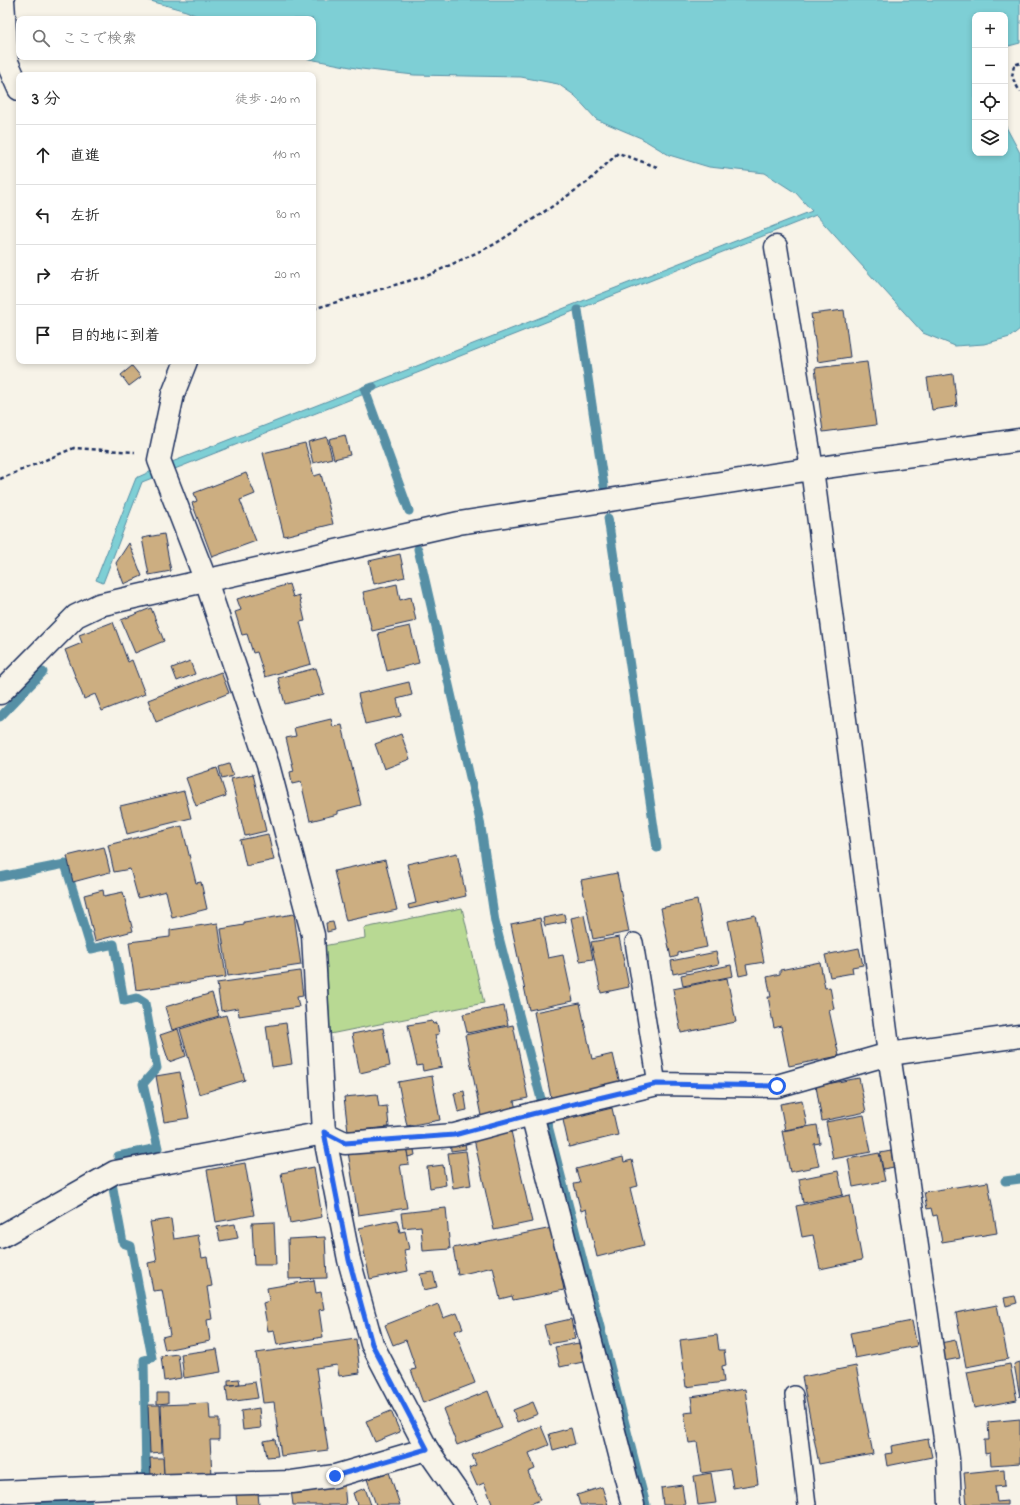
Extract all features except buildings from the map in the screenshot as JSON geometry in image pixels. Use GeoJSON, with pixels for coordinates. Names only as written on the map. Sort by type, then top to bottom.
{"type":"FeatureCollection","features":[{"type":"Feature","properties":{"kind":"street"},"geometry":{"type":"LineString","coordinates":[[3,0],[7,62],[16,82]]}},
{"type":"Feature","properties":{"kind":"street"},"geometry":{"type":"LineString","coordinates":[[776,247],[812,469],[889,1054],[948,1459],[950,1505]]}},
{"type":"Feature","properties":{"kind":"street"},"geometry":{"type":"LineString","coordinates":[[185,364],[173,394],[160,457],[167,482],[206,581],[268,765],[313,934],[324,1132],[349,1260],[372,1344],[427,1449],[466,1505]]}},
{"type":"Feature","properties":{"kind":"street"},"geometry":{"type":"LineString","coordinates":[[0,693],[76,616],[99,605],[459,523],[812,469],[1020,440]]}},
{"type":"Feature","properties":{"kind":"street"},"geometry":{"type":"LineString","coordinates":[[0,1237],[115,1172],[324,1132],[345,1143],[454,1135],[532,1114],[657,1084],[777,1086],[889,1054],[1020,1036]]}},
{"type":"Feature","properties":{"kind":"street"},"geometry":{"type":"LineString","coordinates":[[532,1114],[633,1505]]}},
{"type":"Feature","properties":{"kind":"street"},"geometry":{"type":"LineString","coordinates":[[0,1492],[110,1487],[292,1482],[335,1476],[427,1449]]}},
{"type":"Feature","properties":{"kind":"lane"},"geometry":{"type":"LineString","coordinates":[[634,942],[657,1084]]}},
{"type":"Feature","properties":{"kind":"lane"},"geometry":{"type":"LineString","coordinates":[[794,1395],[807,1505]]}},
{"type":"Feature","properties":{"kind":"path"},"geometry":{"type":"LineString","coordinates":[[1020,63],[1014,65],[1012,77],[1020,92]]}},
{"type":"Feature","properties":{"kind":"path"},"geometry":{"type":"LineString","coordinates":[[316,308],[429,275],[495,244],[542,214],[588,181],[618,153],[657,167]]}},
{"type":"Feature","properties":{"kind":"path"},"geometry":{"type":"LineString","coordinates":[[0,479],[74,448],[160,457]]}},
{"type":"Feature","properties":{"kind":"green space"},"geometry":{"type":"Polygon","coordinates":[[[462,908],[484,1003],[330,1034],[327,967],[323,946],[365,938],[364,928],[462,908]]]}},
{"type":"Feature","properties":{"kind":"water"},"geometry":{"type":"Polygon","coordinates":[[[147,0],[1020,0],[1020,43],[1008,46],[1008,12],[972,12],[972,156],[1008,156],[1008,131],[1020,153],[1020,329],[1010,337],[984,344],[955,346],[923,333],[816,215],[142,482],[103,583],[96,580],[136,478],[172,462],[812,211],[796,193],[765,173],[709,167],[669,155],[641,138],[596,119],[574,95],[558,84],[521,77],[414,75],[361,69],[314,60],[316,60],[316,16],[197,16],[186,11],[147,0]]]}},
{"type":"Feature","properties":{"kind":"waterway"},"geometry":{"type":"LineString","coordinates":[[578,310],[604,486]]}},
{"type":"Feature","properties":{"kind":"waterway"},"geometry":{"type":"LineString","coordinates":[[373,387],[365,390],[409,511]]}},
{"type":"Feature","properties":{"kind":"waterway"},"geometry":{"type":"LineString","coordinates":[[608,518],[657,848]]}},
{"type":"Feature","properties":{"kind":"waterway"},"geometry":{"type":"LineString","coordinates":[[418,549],[480,821],[495,922],[541,1099]]}},
{"type":"Feature","properties":{"kind":"waterway"},"geometry":{"type":"LineString","coordinates":[[0,717],[43,672]]}},
{"type":"Feature","properties":{"kind":"waterway"},"geometry":{"type":"LineString","coordinates":[[0,877],[65,864],[91,949],[114,944],[124,1001],[137,998],[145,1003],[157,1068],[143,1084],[158,1148],[118,1156]]}},
{"type":"Feature","properties":{"kind":"waterway"},"geometry":{"type":"LineString","coordinates":[[546,1118],[646,1505]]}},
{"type":"Feature","properties":{"kind":"waterway"},"geometry":{"type":"LineString","coordinates":[[1005,1181],[1020,1179]]}},
{"type":"Feature","properties":{"kind":"waterway"},"geometry":{"type":"LineString","coordinates":[[112,1183],[123,1243],[131,1246],[152,1358],[144,1360],[146,1477],[136,1478]]}},
{"type":"Feature","properties":{"kind":"waterway"},"geometry":{"type":"LineString","coordinates":[[40,1505],[88,1502]]}},
{"type":"Feature","properties":{"kind":"route"},"geometry":{"type":"LineString","coordinates":[[335,1476],[427,1449],[372,1344],[349,1260],[324,1132],[345,1143],[454,1135],[532,1114],[657,1084],[777,1086]]}}]}
